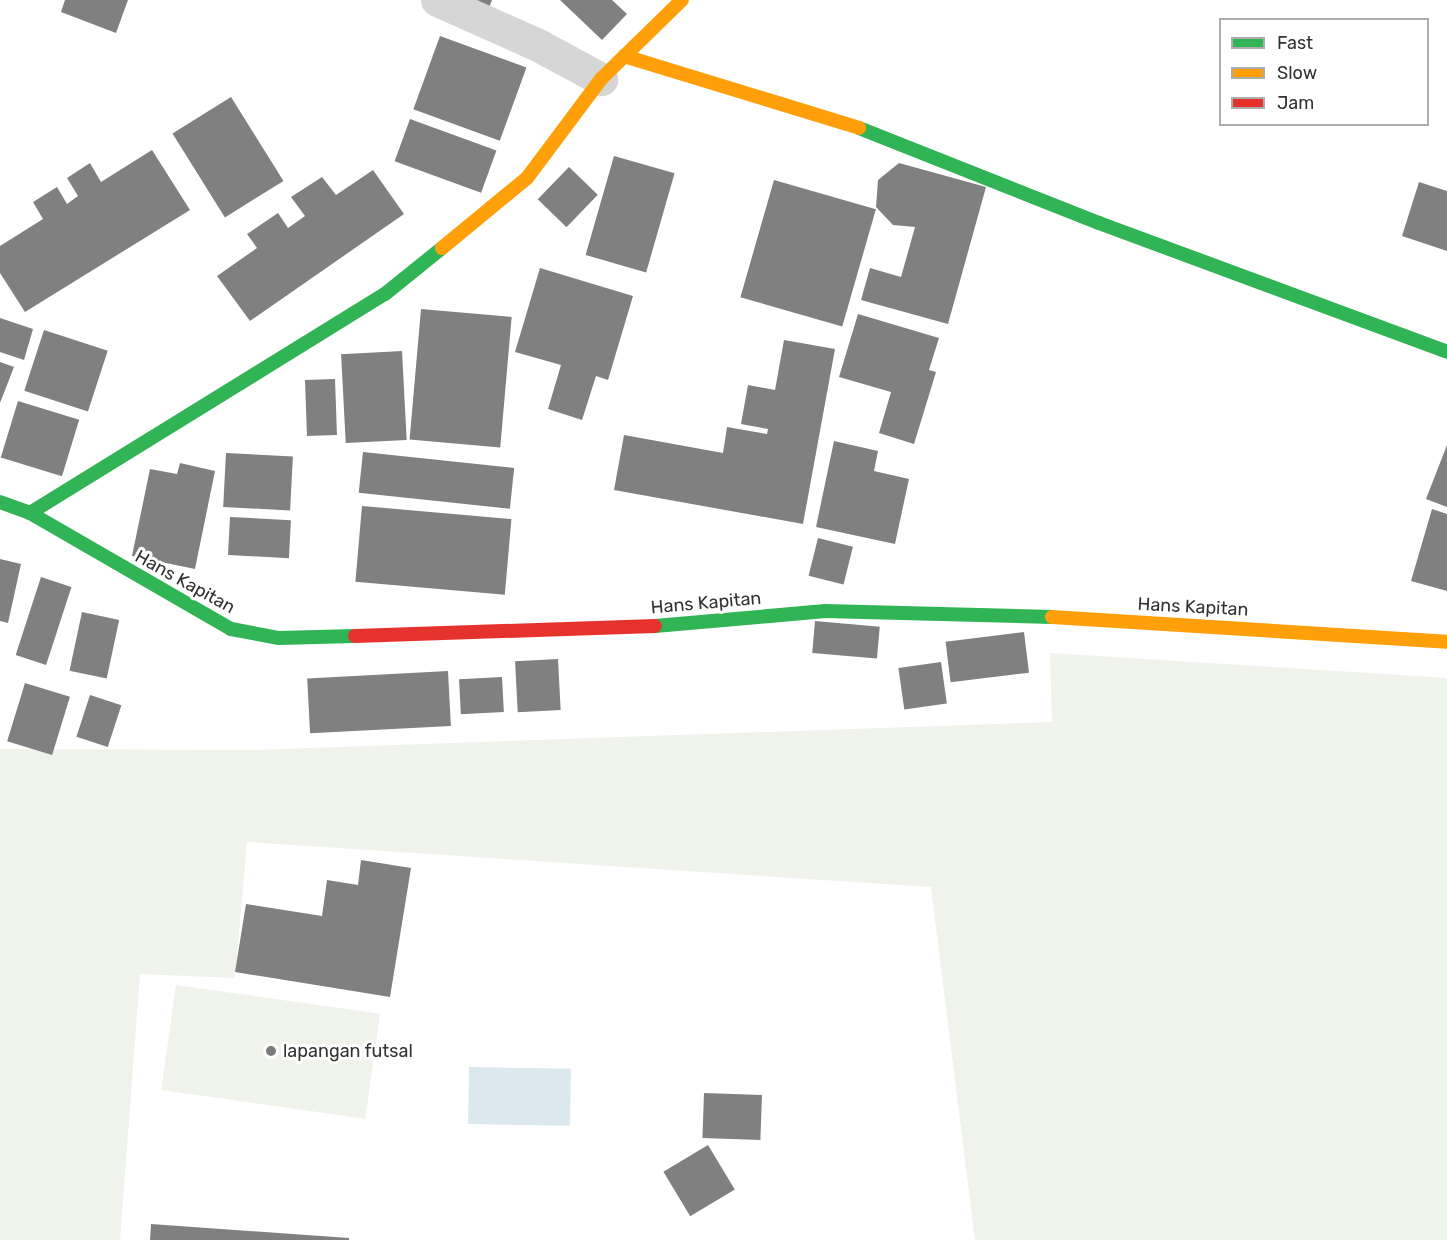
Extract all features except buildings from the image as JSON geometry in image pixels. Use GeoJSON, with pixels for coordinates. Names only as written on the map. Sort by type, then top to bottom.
{"type":"FeatureCollection","features":[{"type":"Feature","properties":{"kind":"street"},"geometry":{"type":"LineString","coordinates":[[437,0],[538,45],[613,67],[840,121],[1088,219],[1447,352]]}},
{"type":"Feature","properties":{"kind":"street"},"geometry":{"type":"LineString","coordinates":[[30,513],[385,294],[527,178],[613,67],[682,0]]}},
{"type":"Feature","properties":{"kind":"street","name":"Hans Kapitan"},"geometry":{"type":"LineString","coordinates":[[0,502],[30,513],[231,629],[279,638],[679,625],[825,611],[982,612],[1447,642]]}},
{"type":"Feature","properties":{"kind":"shaded area"},"geometry":{"type":"Polygon","coordinates":[[[1050,653],[1447,678],[1447,1240],[975,1240],[931,887],[247,842],[235,978],[140,974],[120,1240],[0,1240],[0,749],[254,750],[1052,722],[1050,653]]]}},
{"type":"Feature","properties":{"kind":"shaded area","name":"lapangan futsal"},"geometry":{"type":"Polygon","coordinates":[[[176,985],[380,1014],[365,1119],[161,1090],[176,985]]]}},
{"type":"Feature","properties":{"kind":"shaded area"},"geometry":{"type":"Polygon","coordinates":[[[469,1067],[571,1069],[570,1126],[468,1124],[469,1067]]]}},
{"type":"Feature","properties":{"kind":"traffic: fast"},"geometry":{"type":"LineString","coordinates":[[859,128],[1099,223],[1447,352]]}},
{"type":"Feature","properties":{"kind":"traffic: fast"},"geometry":{"type":"LineString","coordinates":[[30,513],[385,294],[442,248]]}},
{"type":"Feature","properties":{"kind":"traffic: fast"},"geometry":{"type":"LineString","coordinates":[[0,502],[30,513],[231,629],[279,638],[355,636]]}},
{"type":"Feature","properties":{"kind":"traffic: fast"},"geometry":{"type":"LineString","coordinates":[[655,626],[825,611],[1052,617]]}},
{"type":"Feature","properties":{"kind":"traffic: slow"},"geometry":{"type":"LineString","coordinates":[[442,248],[527,178],[601,79],[682,0]]}},
{"type":"Feature","properties":{"kind":"traffic: slow"},"geometry":{"type":"LineString","coordinates":[[624,56],[859,128]]}},
{"type":"Feature","properties":{"kind":"traffic: slow"},"geometry":{"type":"LineString","coordinates":[[1052,617],[1447,642]]}},
{"type":"Feature","properties":{"kind":"traffic: jam"},"geometry":{"type":"LineString","coordinates":[[355,636],[655,626]]}},
{"type":"Feature","properties":{"kind":"place","name":"lapangan futsal"},"geometry":{"type":"Point","coordinates":[271,1051]}}]}
